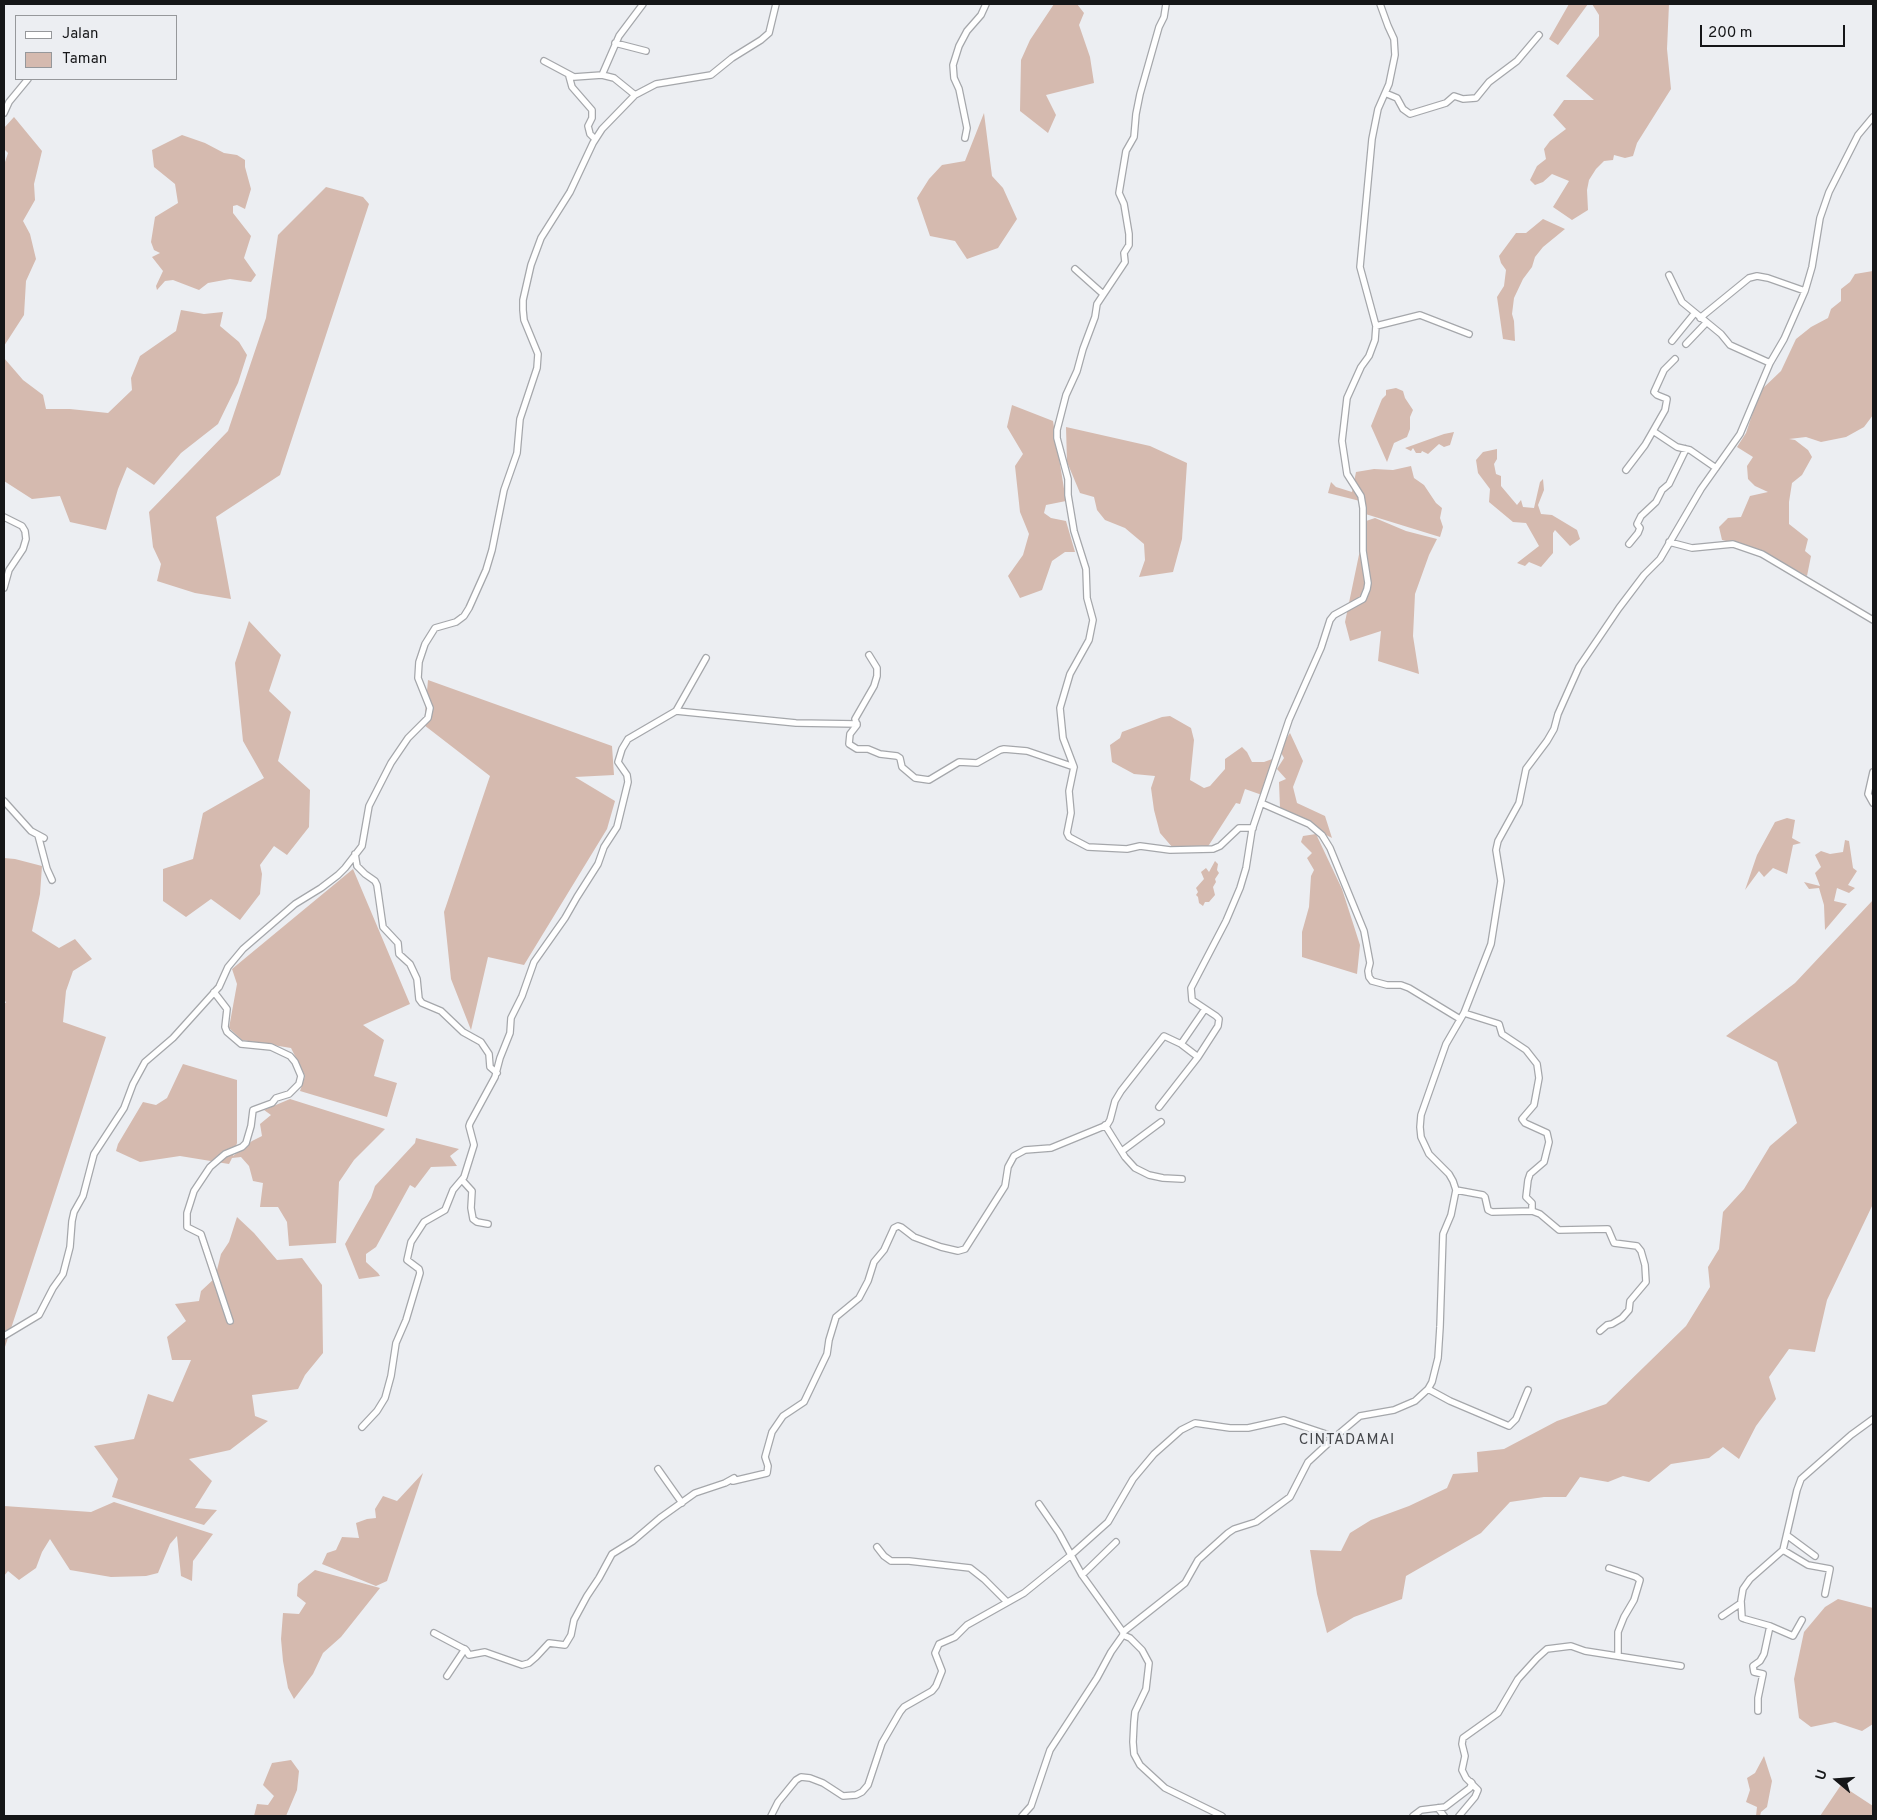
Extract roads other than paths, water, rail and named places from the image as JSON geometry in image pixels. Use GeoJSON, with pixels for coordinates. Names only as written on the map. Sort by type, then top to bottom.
{"type":"FeatureCollection","features":[{"type":"Feature","properties":{"kind":"street"},"geometry":{"type":"LineString","coordinates":[[602,75],[625,26],[637,14],[643,4]]}},
{"type":"Feature","properties":{"kind":"street"},"geometry":{"type":"LineString","coordinates":[[4,1336],[39,1315],[53,1288],[63,1274],[70,1247],[74,1212],[83,1196],[94,1154],[124,1108],[145,1062],[173,1038],[219,987],[228,967],[243,949],[295,904],[338,875],[364,842],[367,818],[373,796],[401,748],[430,714],[430,708],[418,678],[419,662],[425,644],[435,628],[456,622],[464,616],[486,570],[504,490],[516,452],[520,419],[537,368],[538,354],[524,320],[523,300],[527,278],[541,238],[570,192],[595,139],[602,129],[635,95],[656,84],[711,75],[769,33],[776,4]]}},
{"type":"Feature","properties":{"kind":"street"},"geometry":{"type":"LineString","coordinates":[[965,138],[967,128],[959,89],[954,78],[953,65],[958,46],[967,31],[981,15],[986,4]]}},
{"type":"Feature","properties":{"kind":"street"},"geometry":{"type":"LineString","coordinates":[[1166,4],[1164,17],[1159,26],[1140,94],[1134,137],[1126,151],[1119,193],[1124,204],[1129,234],[1129,245],[1124,253],[1125,262],[1097,304],[1096,316],[1083,349],[1077,371],[1067,390],[1057,430],[1057,438],[1068,479],[1068,495],[1074,531],[1086,569],[1087,598],[1094,620],[1091,637],[1070,674],[1060,708],[1063,738],[1074,767],[1069,791],[1071,813],[1066,833],[1086,847],[1127,849],[1140,846],[1174,850],[1191,848],[1213,849],[1220,846],[1239,828],[1253,828]]}},
{"type":"Feature","properties":{"kind":"street"},"geometry":{"type":"LineString","coordinates":[[1159,1107],[1198,1056],[1219,1022],[1216,1016],[1192,1000],[1191,988],[1226,920],[1240,888],[1246,868],[1253,828],[1289,720],[1321,648],[1330,620],[1334,615],[1362,599],[1367,589],[1368,583],[1363,551],[1363,508],[1361,496],[1350,482],[1347,474],[1342,441],[1347,398],[1361,367],[1369,356],[1375,340],[1376,326],[1360,267],[1372,140],[1378,109],[1390,80],[1396,45],[1380,4]]}},
{"type":"Feature","properties":{"kind":"street"},"geometry":{"type":"LineString","coordinates":[[1385,93],[1397,98],[1403,109],[1410,114],[1446,103],[1454,96],[1465,99],[1476,98],[1489,82],[1517,61],[1539,35]]}},
{"type":"Feature","properties":{"kind":"street"},"geometry":{"type":"LineString","coordinates":[[616,43],[646,51]]}},
{"type":"Feature","properties":{"kind":"street"},"geometry":{"type":"LineString","coordinates":[[544,61],[569,76],[602,75],[614,78],[635,95]]}},
{"type":"Feature","properties":{"kind":"street"},"geometry":{"type":"LineString","coordinates":[[569,76],[572,87],[592,110],[592,118],[588,126],[590,134],[595,139]]}},
{"type":"Feature","properties":{"kind":"street"},"geometry":{"type":"LineString","coordinates":[[4,113],[9,102],[27,80]]}},
{"type":"Feature","properties":{"kind":"street"},"geometry":{"type":"LineString","coordinates":[[1022,1816],[1031,1806],[1050,1750],[1123,1634],[1186,1583],[1198,1560],[1212,1546],[1234,1529],[1256,1522],[1290,1497],[1308,1462],[1360,1416],[1394,1410],[1415,1400],[1428,1389],[1435,1375],[1438,1358],[1442,1234],[1451,1215],[1456,1190],[1449,1174],[1429,1154],[1421,1137],[1421,1115],[1446,1044],[1464,1014],[1491,944],[1501,881],[1496,850],[1498,841],[1519,803],[1526,769],[1547,741],[1579,667],[1644,575],[1660,559],[1701,489],[1740,434],[1770,363],[1784,339],[1805,291],[1812,267],[1820,218],[1829,192],[1858,135],[1873,117]]}},
{"type":"Feature","properties":{"kind":"street"},"geometry":{"type":"LineString","coordinates":[[1076,269],[1103,294]]}},
{"type":"Feature","properties":{"kind":"street"},"geometry":{"type":"LineString","coordinates":[[1669,275],[1681,301],[1694,314],[1721,334],[1730,345],[1770,363]]}},
{"type":"Feature","properties":{"kind":"street"},"geometry":{"type":"LineString","coordinates":[[1700,318],[1749,278],[1757,276],[1768,278],[1805,291]]}},
{"type":"Feature","properties":{"kind":"street"},"geometry":{"type":"LineString","coordinates":[[1672,341],[1694,314]]}},
{"type":"Feature","properties":{"kind":"street"},"geometry":{"type":"LineString","coordinates":[[1376,326],[1420,315],[1469,334]]}},
{"type":"Feature","properties":{"kind":"street"},"geometry":{"type":"LineString","coordinates":[[1686,344],[1706,323]]}},
{"type":"Feature","properties":{"kind":"street"},"geometry":{"type":"LineString","coordinates":[[1626,470],[1645,445],[1665,410],[1666,398],[1654,392],[1664,370],[1675,359]]}},
{"type":"Feature","properties":{"kind":"street"},"geometry":{"type":"LineString","coordinates":[[1653,431],[1678,447],[1690,450],[1716,468]]}},
{"type":"Feature","properties":{"kind":"street"},"geometry":{"type":"LineString","coordinates":[[1629,544],[1638,533],[1640,528],[1637,524],[1641,516],[1656,502],[1662,490],[1669,483],[1686,449]]}},
{"type":"Feature","properties":{"kind":"street"},"geometry":{"type":"LineString","coordinates":[[4,517],[22,526],[26,539],[23,549],[9,570],[4,588]]}},
{"type":"Feature","properties":{"kind":"street"},"geometry":{"type":"LineString","coordinates":[[1669,542],[1692,548],[1733,544],[1762,554],[1873,620]]}},
{"type":"Feature","properties":{"kind":"street"},"geometry":{"type":"LineString","coordinates":[[869,656],[877,668],[877,676],[874,686],[855,719],[857,724],[850,735],[850,745],[857,749],[868,748],[880,754],[897,756],[900,758],[904,770],[921,779],[929,780],[959,762],[977,763],[1004,749],[1027,751],[1074,767]]}},
{"type":"Feature","properties":{"kind":"street"},"geometry":{"type":"LineString","coordinates":[[362,1427],[375,1414],[385,1398],[391,1376],[396,1343],[409,1311],[420,1273],[419,1269],[406,1260],[411,1242],[424,1222],[445,1210],[453,1190],[462,1180],[474,1148],[470,1123],[497,1073],[500,1058],[510,1033],[511,1018],[522,996],[534,962],[565,918],[576,897],[598,864],[604,847],[617,827],[628,782],[626,773],[618,762],[622,749],[628,740],[676,710],[706,658]]}},
{"type":"Feature","properties":{"kind":"street"},"geometry":{"type":"LineString","coordinates":[[676,710],[796,723],[857,724]]}},
{"type":"Feature","properties":{"kind":"street"},"geometry":{"type":"LineString","coordinates":[[1873,772],[1868,794],[1873,803]]}},
{"type":"Feature","properties":{"kind":"street"},"geometry":{"type":"LineString","coordinates":[[4,802],[32,831],[41,837],[47,869],[52,880]]}},
{"type":"Feature","properties":{"kind":"street"},"geometry":{"type":"LineString","coordinates":[[1261,804],[1309,824],[1322,835],[1330,848],[1364,932],[1370,963],[1368,971],[1372,981],[1387,985],[1402,985],[1409,988],[1460,1019]]}},
{"type":"Feature","properties":{"kind":"street"},"geometry":{"type":"LineString","coordinates":[[355,854],[357,866],[377,885],[382,924],[398,943],[399,954],[410,964],[417,979],[419,998],[422,1003],[441,1011],[463,1032],[481,1042],[489,1054],[490,1066],[497,1073]]}},
{"type":"Feature","properties":{"kind":"street"},"geometry":{"type":"LineString","coordinates":[[214,992],[228,1009],[225,1027],[227,1032],[241,1044],[271,1047],[290,1056],[301,1076],[299,1084],[289,1094],[276,1098],[272,1103],[253,1110],[246,1143],[242,1147],[224,1154],[219,1161],[210,1167],[194,1191],[187,1213],[187,1228],[200,1234],[230,1321]]}},
{"type":"Feature","properties":{"kind":"street"},"geometry":{"type":"LineString","coordinates":[[1181,1044],[1204,1009]]}},
{"type":"Feature","properties":{"kind":"street"},"geometry":{"type":"LineString","coordinates":[[1464,1014],[1499,1024],[1500,1032],[1526,1050],[1537,1064],[1539,1078],[1534,1105],[1522,1119],[1525,1123],[1547,1133],[1549,1142],[1544,1162],[1530,1174],[1528,1180],[1526,1197],[1532,1203],[1532,1211]]}},
{"type":"Feature","properties":{"kind":"street"},"geometry":{"type":"LineString","coordinates":[[434,1633],[465,1649],[470,1656],[485,1652],[524,1665],[536,1657],[549,1642],[565,1645],[571,1635],[574,1620],[612,1554],[632,1541],[694,1493],[733,1479],[767,1472],[768,1466],[765,1457],[772,1432],[783,1416],[804,1402],[828,1354],[829,1340],[836,1317],[859,1298],[874,1262],[884,1250],[895,1227],[901,1226],[910,1235],[920,1240],[931,1242],[941,1247],[963,1250],[967,1247],[1005,1186],[1008,1166],[1014,1156],[1025,1150],[1051,1148],[1106,1125],[1110,1120],[1115,1101],[1121,1091],[1164,1036],[1181,1044],[1198,1056]]}},
{"type":"Feature","properties":{"kind":"street"},"geometry":{"type":"LineString","coordinates":[[1122,1151],[1161,1122]]}},
{"type":"Feature","properties":{"kind":"street"},"geometry":{"type":"LineString","coordinates":[[1106,1125],[1129,1163],[1142,1172],[1163,1178],[1182,1179]]}},
{"type":"Feature","properties":{"kind":"street"},"geometry":{"type":"LineString","coordinates":[[462,1180],[472,1191],[470,1208],[473,1219],[477,1222],[488,1224]]}},
{"type":"Feature","properties":{"kind":"street"},"geometry":{"type":"LineString","coordinates":[[1456,1190],[1483,1195],[1488,1210],[1492,1212],[1532,1211],[1540,1214],[1558,1230],[1608,1229],[1614,1243],[1637,1246],[1641,1251],[1644,1262],[1646,1282],[1630,1301],[1629,1310],[1622,1318],[1607,1325],[1600,1331]]}},
{"type":"Feature","properties":{"kind":"street"},"geometry":{"type":"LineString","coordinates":[[1428,1389],[1450,1401],[1510,1426],[1516,1419],[1528,1390]]}},
{"type":"Feature","properties":{"kind":"street"},"geometry":{"type":"LineString","coordinates":[[1802,1620],[1793,1636],[1770,1626],[1742,1618],[1741,1594],[1745,1584],[1783,1550],[1788,1536],[1797,1490],[1802,1479],[1873,1419]]}},
{"type":"Feature","properties":{"kind":"street"},"geometry":{"type":"LineString","coordinates":[[771,1816],[778,1802],[796,1780],[801,1778],[810,1778],[823,1783],[842,1796],[856,1795],[862,1792],[868,1785],[882,1743],[900,1712],[904,1707],[932,1691],[936,1686],[942,1671],[935,1653],[943,1640],[955,1637],[966,1626],[1024,1593],[1071,1555],[1108,1522],[1133,1479],[1154,1454],[1188,1426],[1194,1423],[1230,1428],[1248,1428],[1284,1420],[1335,1437]]}},
{"type":"Feature","properties":{"kind":"street"},"geometry":{"type":"LineString","coordinates":[[658,1469],[682,1502]]}},
{"type":"Feature","properties":{"kind":"street"},"geometry":{"type":"LineString","coordinates":[[1039,1504],[1059,1533],[1082,1575],[1123,1634],[1142,1650],[1149,1663],[1146,1689],[1136,1712],[1134,1722],[1134,1754],[1140,1765],[1165,1788],[1222,1816]]}},
{"type":"Feature","properties":{"kind":"street"},"geometry":{"type":"LineString","coordinates":[[1788,1536],[1815,1556]]}},
{"type":"Feature","properties":{"kind":"street"},"geometry":{"type":"LineString","coordinates":[[1082,1575],[1116,1542]]}},
{"type":"Feature","properties":{"kind":"street"},"geometry":{"type":"LineString","coordinates":[[877,1546],[885,1558],[894,1562],[909,1561],[970,1568],[1007,1602]]}},
{"type":"Feature","properties":{"kind":"street"},"geometry":{"type":"LineString","coordinates":[[1783,1550],[1808,1565],[1830,1569],[1825,1594]]}},
{"type":"Feature","properties":{"kind":"street"},"geometry":{"type":"LineString","coordinates":[[1609,1568],[1640,1580],[1634,1600],[1618,1632],[1618,1656]]}},
{"type":"Feature","properties":{"kind":"street"},"geometry":{"type":"LineString","coordinates":[[1722,1616],[1741,1603]]}},
{"type":"Feature","properties":{"kind":"street"},"geometry":{"type":"LineString","coordinates":[[1758,1711],[1758,1698],[1763,1674],[1754,1672],[1753,1666],[1762,1658],[1770,1626]]}},
{"type":"Feature","properties":{"kind":"street"},"geometry":{"type":"LineString","coordinates":[[1413,1816],[1421,1810],[1445,1807],[1470,1788],[1472,1784],[1466,1778],[1462,1768],[1465,1755],[1462,1744],[1463,1738],[1498,1713],[1518,1679],[1536,1658],[1547,1649],[1571,1646],[1580,1650],[1681,1666]]}},
{"type":"Feature","properties":{"kind":"street"},"geometry":{"type":"LineString","coordinates":[[447,1676],[465,1649]]}},
{"type":"Feature","properties":{"kind":"street"},"geometry":{"type":"LineString","coordinates":[[1459,1816],[1478,1793],[1477,1788],[1466,1778]]}},
{"type":"Feature","properties":{"kind":"street"},"geometry":{"type":"LineString","coordinates":[[1438,1808],[1444,1816]]}},
{"type":"Feature","properties":{"kind":"district","name":"CINTADAMAI"},"geometry":{"type":"Point","coordinates":[1347,1441]}}]}
